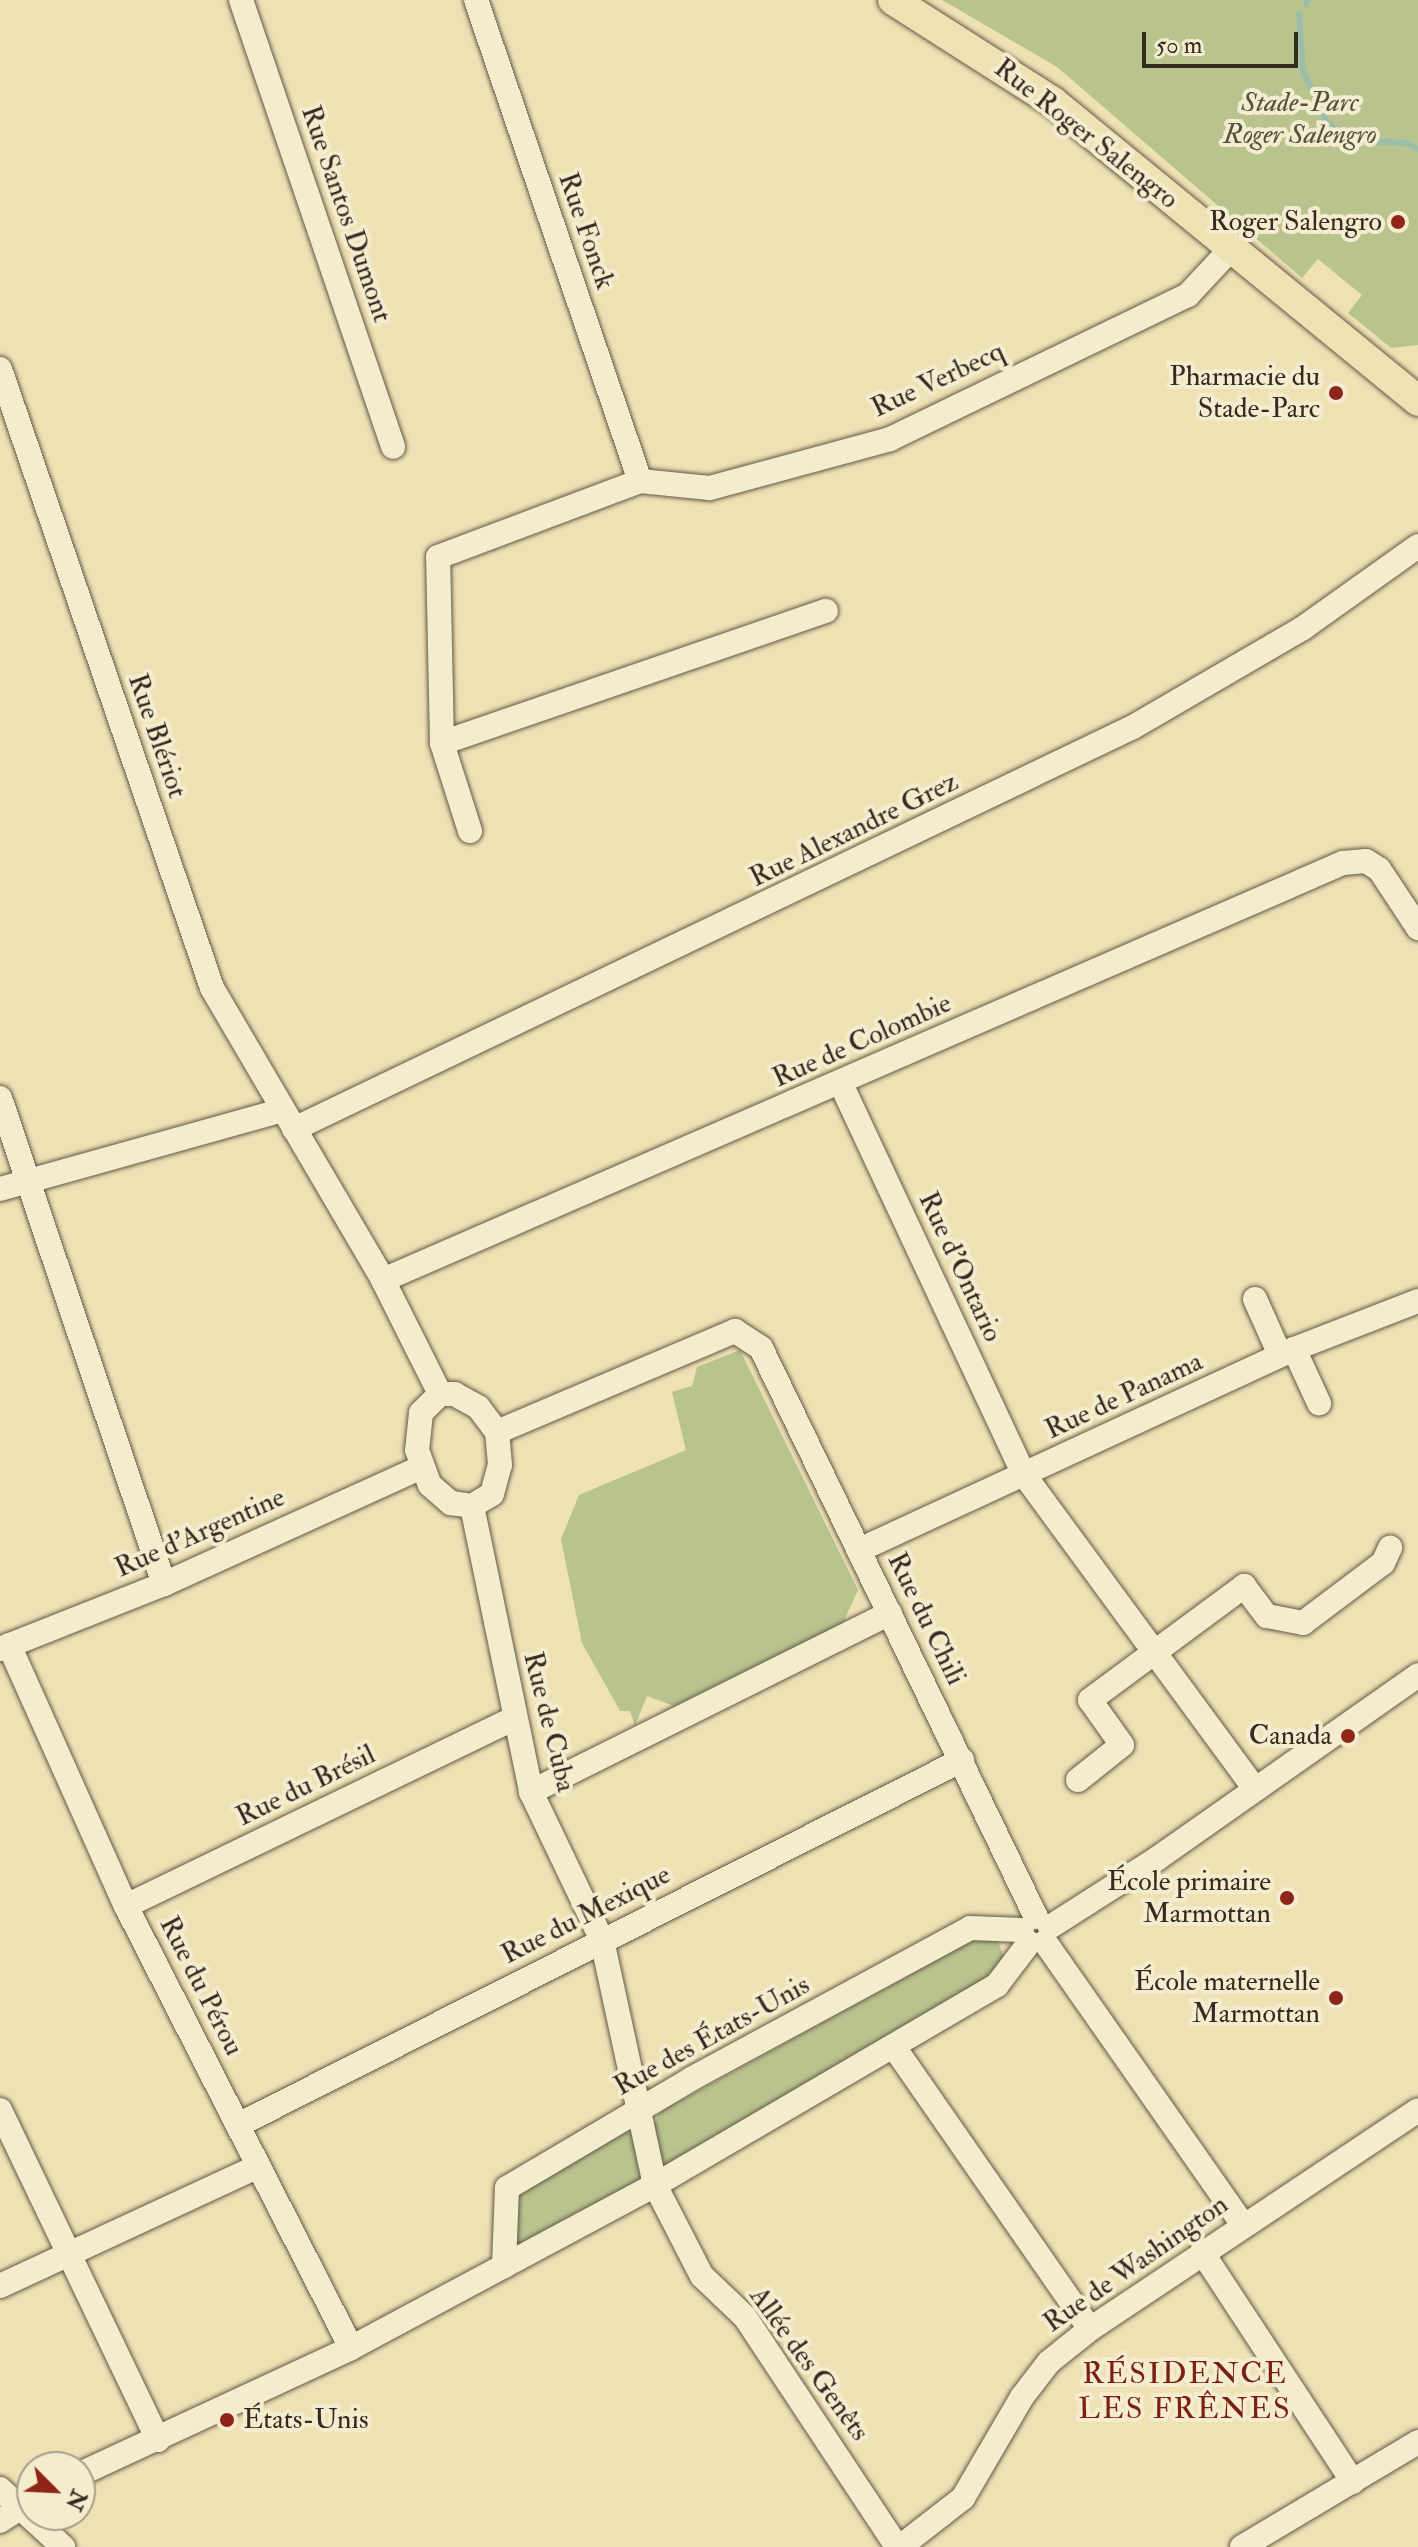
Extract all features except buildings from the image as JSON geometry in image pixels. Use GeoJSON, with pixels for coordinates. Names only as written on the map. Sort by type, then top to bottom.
{"type":"FeatureCollection","features":[{"type":"Feature","properties":{"kind":"main road","name":"Rue Roger Salengro"},"geometry":{"type":"LineString","coordinates":[[893,0],[1031,85],[1230,250],[1414,392]]}},
{"type":"Feature","properties":{"kind":"street","name":"Rue Santos Dumont"},"geometry":{"type":"LineString","coordinates":[[241,0],[393,447]]}},
{"type":"Feature","properties":{"kind":"street","name":"Rue Fonck"},"geometry":{"type":"LineString","coordinates":[[476,0],[640,481]]}},
{"type":"Feature","properties":{"kind":"street","name":"Rue Verbecq"},"geometry":{"type":"LineString","coordinates":[[640,481],[710,488],[890,439],[1188,295],[1230,250]]}},
{"type":"Feature","properties":{"kind":"street","name":"Rue Blériot"},"geometry":{"type":"LineString","coordinates":[[0,369],[212,988],[383,1280],[440,1394]]}},
{"type":"Feature","properties":{"kind":"street"},"geometry":{"type":"LineString","coordinates":[[470,831],[442,743],[438,557],[640,481]]}},
{"type":"Feature","properties":{"kind":"street","name":"Rue Alexandre Grez"},"geometry":{"type":"LineString","coordinates":[[0,1189],[288,1120],[1133,727],[1303,628],[1418,546]]}},
{"type":"Feature","properties":{"kind":"street"},"geometry":{"type":"LineString","coordinates":[[442,743],[826,611]]}},
{"type":"Feature","properties":{"kind":"street","name":"Rue de Colombie"},"geometry":{"type":"LineString","coordinates":[[383,1280],[841,1084],[1343,863],[1366,861],[1379,869],[1418,928]]}},
{"type":"Feature","properties":{"kind":"street","name":"Rue d'Ontario"},"geometry":{"type":"LineString","coordinates":[[841,1084],[1025,1476],[1255,1789]]}},
{"type":"Feature","properties":{"kind":"street"},"geometry":{"type":"LineString","coordinates":[[0,1098],[164,1584]]}},
{"type":"Feature","properties":{"kind":"street"},"geometry":{"type":"LineString","coordinates":[[1255,1299],[1319,1403]]}},
{"type":"Feature","properties":{"kind":"street","name":"Rue de Panama"},"geometry":{"type":"LineString","coordinates":[[859,1550],[1025,1476],[1287,1352],[1418,1301]]}},
{"type":"Feature","properties":{"kind":"street","name":"Rue du Chili"},"geometry":{"type":"LineString","coordinates":[[497,1432],[735,1331],[761,1348],[962,1760],[1037,1932],[1243,2225]]}},
{"type":"Feature","properties":{"kind":"street"},"geometry":{"type":"LineString","coordinates":[[440,1394],[455,1394],[478,1407],[497,1432],[500,1465],[492,1494],[472,1506],[451,1503],[430,1485],[417,1450],[421,1413],[440,1394]]}},
{"type":"Feature","properties":{"kind":"street","name":"Rue d'Argentine"},"geometry":{"type":"LineString","coordinates":[[5,1647],[164,1584],[422,1467]]}},
{"type":"Feature","properties":{"kind":"street","name":"Rue de Cuba"},"geometry":{"type":"LineString","coordinates":[[472,1506],[513,1719],[531,1792],[602,1940]]}},
{"type":"Feature","properties":{"kind":"street"},"geometry":{"type":"LineString","coordinates":[[1078,1780],[1122,1745],[1090,1700],[1154,1652],[1244,1586],[1267,1616],[1303,1623],[1383,1563],[1390,1548]]}},
{"type":"Feature","properties":{"kind":"street"},"geometry":{"type":"LineString","coordinates":[[531,1792],[890,1613]]}},
{"type":"Feature","properties":{"kind":"street","name":"Rue du Pérou"},"geometry":{"type":"LineString","coordinates":[[5,1647],[126,1906],[238,2125],[256,2167],[351,2348]]}},
{"type":"Feature","properties":{"kind":"street"},"geometry":{"type":"LineString","coordinates":[[96,2467],[351,2348],[655,2185],[894,2047],[997,1985],[1037,1932],[1255,1789],[1418,1675]]}},
{"type":"Feature","properties":{"kind":"street","name":"Rue du Brésil"},"geometry":{"type":"LineString","coordinates":[[126,1906],[513,1719]]}},
{"type":"Feature","properties":{"kind":"street","name":"Rue du Mexique"},"geometry":{"type":"LineString","coordinates":[[238,2125],[962,1760]]}},
{"type":"Feature","properties":{"kind":"street","name":"Rue des États-Unis"},"geometry":{"type":"LineString","coordinates":[[504,2266],[507,2188],[636,2111],[970,1928],[1037,1932]]}},
{"type":"Feature","properties":{"kind":"street","name":"Allée des Genêts"},"geometry":{"type":"LineString","coordinates":[[602,1940],[636,2111],[655,2185],[702,2276],[745,2317],[898,2547]]}},
{"type":"Feature","properties":{"kind":"street"},"geometry":{"type":"LineString","coordinates":[[894,2047],[1090,2329]]}},
{"type":"Feature","properties":{"kind":"street"},"geometry":{"type":"LineString","coordinates":[[0,2110],[158,2440]]}},
{"type":"Feature","properties":{"kind":"street","name":"Rue de Washington"},"geometry":{"type":"LineString","coordinates":[[898,2547],[963,2498],[1022,2397],[1049,2362],[1090,2329],[1202,2252],[1418,2110]]}},
{"type":"Feature","properties":{"kind":"street"},"geometry":{"type":"LineString","coordinates":[[0,2286],[256,2167]]}},
{"type":"Feature","properties":{"kind":"street"},"geometry":{"type":"LineString","coordinates":[[1202,2252],[1353,2482]]}},
{"type":"Feature","properties":{"kind":"street"},"geometry":{"type":"LineString","coordinates":[[1242,2547],[1270,2539],[1418,2442]]}},
{"type":"Feature","properties":{"kind":"street"},"geometry":{"type":"LineString","coordinates":[[0,2489],[16,2509]]}},
{"type":"Feature","properties":{"kind":"street"},"geometry":{"type":"LineString","coordinates":[[43,2531],[63,2547]]}},
{"type":"Feature","properties":{"kind":"green space","name":"Stade-Parc Roger Salengro"},"geometry":{"type":"Polygon","coordinates":[[[942,0],[1418,0],[1418,345],[1391,348],[1348,313],[1362,295],[1318,259],[1302,278],[1057,67],[942,0]]]}},
{"type":"Feature","properties":{"kind":"green space"},"geometry":{"type":"Polygon","coordinates":[[[740,1350],[858,1590],[843,1623],[674,1706],[647,1696],[635,1726],[630,1711],[620,1711],[582,1643],[561,1539],[579,1495],[686,1450],[672,1392],[692,1386],[697,1367],[740,1350]]]}},
{"type":"Feature","properties":{"kind":"green space"},"geometry":{"type":"Polygon","coordinates":[[[986,1933],[995,1934],[1007,1964],[991,1985],[677,2170],[663,2165],[653,2126],[660,2112],[986,1933]]]}},
{"type":"Feature","properties":{"kind":"green space"},"geometry":{"type":"Polygon","coordinates":[[[624,2132],[637,2135],[645,2188],[529,2248],[515,2244],[510,2205],[523,2185],[624,2132]]]}},
{"type":"Feature","properties":{"kind":"waterway"},"geometry":{"type":"LineString","coordinates":[[1306,4],[1308,0]]}},
{"type":"Feature","properties":{"kind":"waterway"},"geometry":{"type":"LineString","coordinates":[[1299,14],[1303,71],[1327,123],[1352,139]]}},
{"type":"Feature","properties":{"kind":"waterway"},"geometry":{"type":"LineString","coordinates":[[1361,141],[1407,143],[1418,149]]}},
{"type":"Feature","properties":{"kind":"place","name":"Roger Salengro"},"geometry":{"type":"Point","coordinates":[1398,222]}},
{"type":"Feature","properties":{"kind":"place","name":"Pharmacie du Stade-Parc"},"geometry":{"type":"Point","coordinates":[1336,393]}},
{"type":"Feature","properties":{"kind":"place","name":"Canada"},"geometry":{"type":"Point","coordinates":[1348,1736]}},
{"type":"Feature","properties":{"kind":"place","name":"École primaire Marmottan"},"geometry":{"type":"Point","coordinates":[1287,1898]}},
{"type":"Feature","properties":{"kind":"place","name":"École maternelle Marmottan"},"geometry":{"type":"Point","coordinates":[1336,1998]}},
{"type":"Feature","properties":{"kind":"place","name":"États-Unis"},"geometry":{"type":"Point","coordinates":[227,2420]}},
{"type":"Feature","properties":{"kind":"district","name":"RÉSIDENCE LES FRÊNES"},"geometry":{"type":"Point","coordinates":[1185,2391]}}]}
